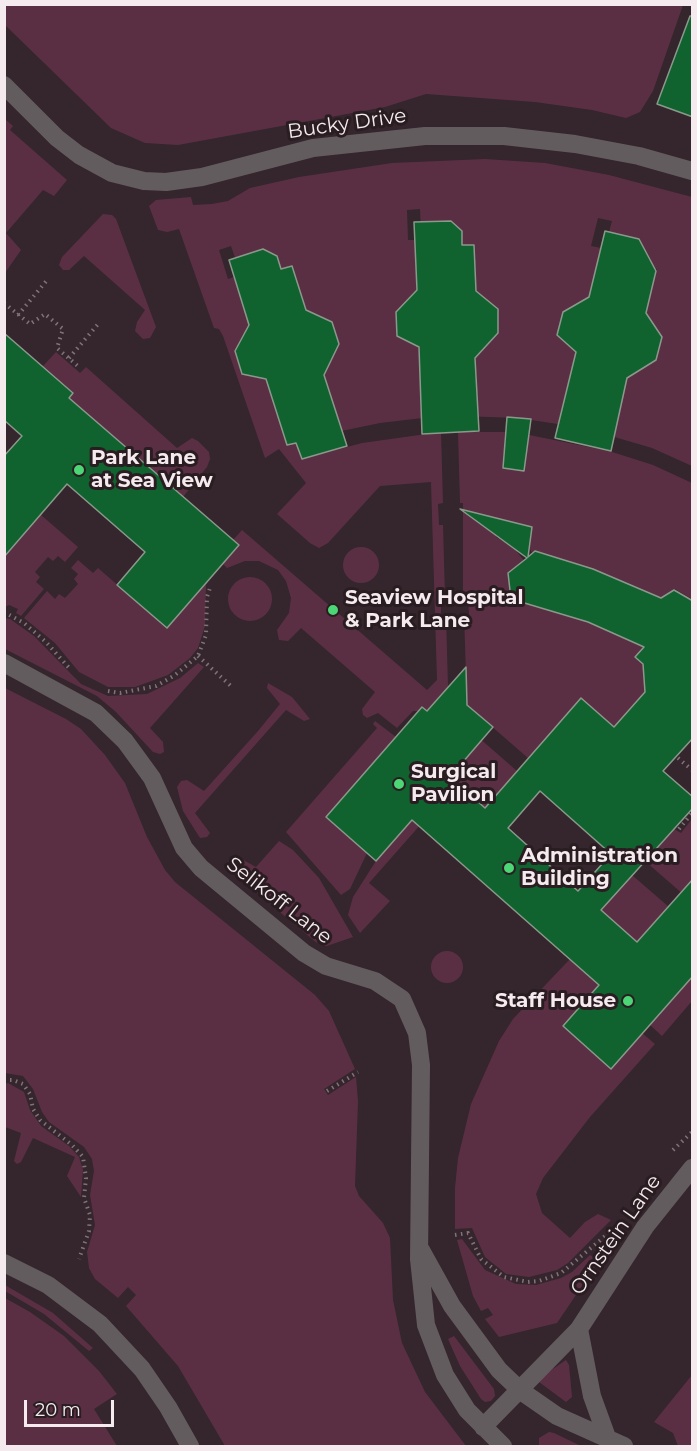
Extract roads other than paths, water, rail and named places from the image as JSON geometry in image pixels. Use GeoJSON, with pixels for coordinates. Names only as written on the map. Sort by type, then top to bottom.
{"type":"FeatureCollection","features":[{"type":"Feature","properties":{"kind":"lane","name":"Bucky Drive"},"geometry":{"type":"LineString","coordinates":[[4,85],[57,138],[79,155],[112,173],[144,181],[166,182],[202,177],[313,148],[425,136],[504,136],[575,144],[639,156],[693,171]]}},
{"type":"Feature","properties":{"kind":"lane","name":"Selikoff Lane"},"geometry":{"type":"LineString","coordinates":[[4,663],[96,713],[125,741],[152,778],[184,848],[201,868],[304,953],[326,966],[375,981],[402,999],[417,1032],[422,1071],[419,1246],[426,1325],[445,1375],[467,1410],[504,1446]]}},
{"type":"Feature","properties":{"kind":"lane","name":"Ornstein Lane"},"geometry":{"type":"LineString","coordinates":[[483,1427],[579,1329],[645,1227],[693,1168]]}},
{"type":"Feature","properties":{"kind":"lane","name":"Selikoff Lane"},"geometry":{"type":"LineString","coordinates":[[419,1246],[452,1306],[481,1349],[520,1391],[557,1416],[616,1443]]}},
{"type":"Feature","properties":{"kind":"lane"},"geometry":{"type":"LineString","coordinates":[[4,1263],[48,1285],[100,1324],[142,1369],[168,1407],[190,1446]]}},
{"type":"Feature","properties":{"kind":"lane"},"geometry":{"type":"LineString","coordinates":[[579,1329],[592,1396],[616,1443]]}},
{"type":"Feature","properties":{"kind":"place","name":"Park Lane at Sea View"},"geometry":{"type":"Point","coordinates":[79,470]}},
{"type":"Feature","properties":{"kind":"place","name":"Seaview Hospital & Park Lane"},"geometry":{"type":"Point","coordinates":[333,610]}},
{"type":"Feature","properties":{"kind":"place","name":"Surgical Pavilion"},"geometry":{"type":"Point","coordinates":[399,784]}},
{"type":"Feature","properties":{"kind":"place","name":"Administration Building"},"geometry":{"type":"Point","coordinates":[509,868]}},
{"type":"Feature","properties":{"kind":"place","name":"Staff House"},"geometry":{"type":"Point","coordinates":[628,1001]}}]}
